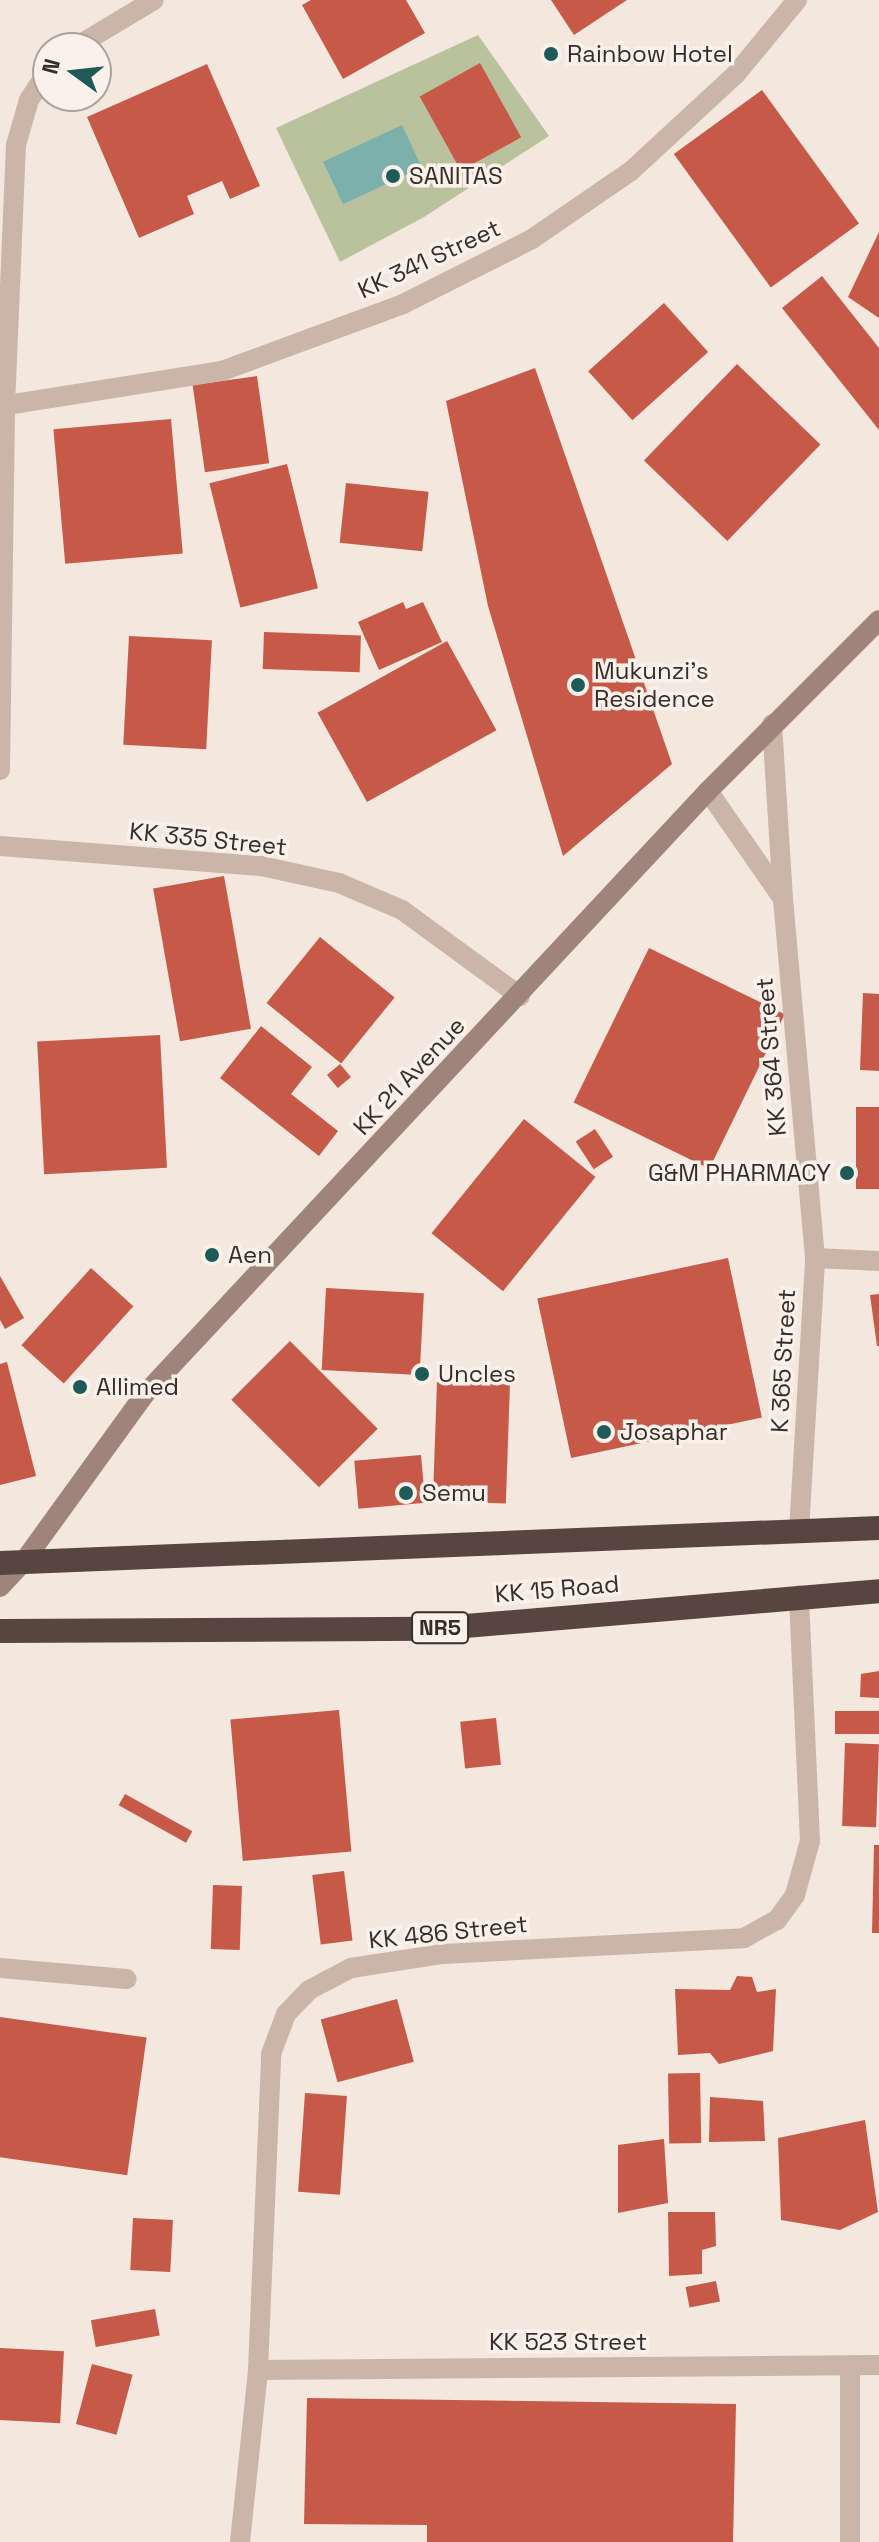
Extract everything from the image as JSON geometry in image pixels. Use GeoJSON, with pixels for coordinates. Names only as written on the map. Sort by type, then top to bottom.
{"type":"FeatureCollection","features":[{"type":"Feature","properties":{"kind":"highway","name":"KK 15 Road"},"geometry":{"type":"LineString","coordinates":[[12,1562],[879,1528]]}},
{"type":"Feature","properties":{"kind":"highway","name":"KK 15 Road"},"geometry":{"type":"LineString","coordinates":[[0,1631],[430,1629],[799,1595],[879,1591]]}},
{"type":"Feature","properties":{"kind":"main road","name":"KK 21 Avenue"},"geometry":{"type":"LineString","coordinates":[[0,1587],[12,1562],[144,1395],[520,996],[708,791],[879,620]]}},
{"type":"Feature","properties":{"kind":"street"},"geometry":{"type":"LineString","coordinates":[[101,32],[154,0]]}},
{"type":"Feature","properties":{"kind":"street","name":"KK 341 Street"},"geometry":{"type":"LineString","coordinates":[[2,406],[222,371],[403,304],[532,239],[631,171],[736,74],[797,0]]}},
{"type":"Feature","properties":{"kind":"street"},"geometry":{"type":"LineString","coordinates":[[0,770],[2,406],[16,145],[32,95]]}},
{"type":"Feature","properties":{"kind":"street","name":"KK 364 Street"},"geometry":{"type":"LineString","coordinates":[[772,724],[783,899],[815,1258]]}},
{"type":"Feature","properties":{"kind":"street","name":"KK 364 Street"},"geometry":{"type":"LineString","coordinates":[[708,791],[783,899]]}},
{"type":"Feature","properties":{"kind":"street","name":"KK 335 Street"},"geometry":{"type":"LineString","coordinates":[[0,846],[261,866],[339,883],[402,910],[520,996]]}},
{"type":"Feature","properties":{"kind":"street","name":"K 365 Street"},"geometry":{"type":"LineString","coordinates":[[799,1531],[815,1258],[879,1261]]}},
{"type":"Feature","properties":{"kind":"street","name":"KK 486 Street"},"geometry":{"type":"LineString","coordinates":[[240,2542],[258,2370],[266,2103],[271,2054],[286,2014],[309,1990],[351,1968],[443,1954],[744,1938],[777,1920],[795,1895],[810,1841],[799,1595]]}},
{"type":"Feature","properties":{"kind":"street"},"geometry":{"type":"LineString","coordinates":[[0,1968],[127,1979]]}},
{"type":"Feature","properties":{"kind":"street"},"geometry":{"type":"LineString","coordinates":[[850,2365],[850,2542]]}},
{"type":"Feature","properties":{"kind":"street","name":"KK 523 Street"},"geometry":{"type":"LineString","coordinates":[[258,2370],[879,2365]]}},
{"type":"Feature","properties":{"kind":"green space","name":"SANITAS"},"geometry":{"type":"Polygon","coordinates":[[[478,35],[549,136],[424,217],[340,262],[276,128],[478,35]]]}},
{"type":"Feature","properties":{"kind":"water"},"geometry":{"type":"Polygon","coordinates":[[[402,125],[422,168],[343,204],[323,162],[402,125]]]}},
{"type":"Feature","properties":{"kind":"building"},"geometry":{"type":"Polygon","coordinates":[[[311,0],[406,0],[425,33],[343,79],[302,5],[311,0]]]}},
{"type":"Feature","properties":{"kind":"building"},"geometry":{"type":"Polygon","coordinates":[[[551,0],[627,0],[574,35],[551,0]]]}},
{"type":"Feature","properties":{"kind":"building"},"geometry":{"type":"Polygon","coordinates":[[[480,63],[521,137],[461,171],[420,96],[480,63]]]}},
{"type":"Feature","properties":{"kind":"building"},"geometry":{"type":"Polygon","coordinates":[[[207,64],[260,186],[230,199],[222,181],[187,196],[194,214],[139,238],[87,117],[98,112],[112,112],[112,106],[207,64]]]}},
{"type":"Feature","properties":{"kind":"building"},"geometry":{"type":"Polygon","coordinates":[[[762,90],[859,223],[771,288],[674,154],[762,90]]]}},
{"type":"Feature","properties":{"kind":"building"},"geometry":{"type":"Polygon","coordinates":[[[879,232],[879,318],[848,297],[879,232]]]}},
{"type":"Feature","properties":{"kind":"building"},"geometry":{"type":"Polygon","coordinates":[[[822,276],[879,348],[879,430],[782,308],[822,276]]]}},
{"type":"Feature","properties":{"kind":"building"},"geometry":{"type":"Polygon","coordinates":[[[664,303],[708,352],[632,420],[588,371],[664,303]]]}},
{"type":"Feature","properties":{"kind":"building"},"geometry":{"type":"Polygon","coordinates":[[[737,364],[820,445],[727,541],[644,460],[737,364]]]}},
{"type":"Feature","properties":{"kind":"building","name":"Mukunzi's Residence"},"geometry":{"type":"Polygon","coordinates":[[[535,368],[672,764],[563,856],[488,606],[446,401],[535,368]]]}},
{"type":"Feature","properties":{"kind":"building"},"geometry":{"type":"Polygon","coordinates":[[[257,376],[269,463],[205,472],[193,385],[257,376]]]}},
{"type":"Feature","properties":{"kind":"building"},"geometry":{"type":"Polygon","coordinates":[[[171,419],[183,553],[65,564],[53,429],[171,419]]]}},
{"type":"Feature","properties":{"kind":"building"},"geometry":{"type":"Polygon","coordinates":[[[287,464],[318,588],[240,608],[209,483],[287,464]]]}},
{"type":"Feature","properties":{"kind":"building"},"geometry":{"type":"Polygon","coordinates":[[[346,483],[429,492],[422,551],[340,543],[346,483]]]}},
{"type":"Feature","properties":{"kind":"building"},"geometry":{"type":"Polygon","coordinates":[[[403,602],[406,609],[423,602],[442,642],[379,670],[358,622],[403,602]]]}},
{"type":"Feature","properties":{"kind":"building"},"geometry":{"type":"Polygon","coordinates":[[[264,632],[361,635],[360,672],[263,669],[264,632]]]}},
{"type":"Feature","properties":{"kind":"building"},"geometry":{"type":"Polygon","coordinates":[[[129,636],[212,640],[206,749],[123,745],[129,636]]]}},
{"type":"Feature","properties":{"kind":"building"},"geometry":{"type":"Polygon","coordinates":[[[447,641],[496,730],[367,802],[318,713],[447,641]]]}},
{"type":"Feature","properties":{"kind":"building"},"geometry":{"type":"Polygon","coordinates":[[[224,876],[251,1029],[180,1041],[153,889],[224,876]]]}},
{"type":"Feature","properties":{"kind":"building"},"geometry":{"type":"Polygon","coordinates":[[[320,937],[395,997],[341,1063],[267,1003],[320,937]]]}},
{"type":"Feature","properties":{"kind":"building"},"geometry":{"type":"Polygon","coordinates":[[[649,948],[785,1014],[709,1169],[574,1103],[649,948]]]}},
{"type":"Feature","properties":{"kind":"building"},"geometry":{"type":"Polygon","coordinates":[[[863,993],[879,994],[879,1071],[860,1070],[863,993]]]}},
{"type":"Feature","properties":{"kind":"building"},"geometry":{"type":"Polygon","coordinates":[[[261,1026],[312,1067],[291,1094],[338,1131],[319,1156],[220,1078],[261,1026]]]}},
{"type":"Feature","properties":{"kind":"building"},"geometry":{"type":"Polygon","coordinates":[[[160,1035],[167,1168],[44,1174],[37,1041],[160,1035]]]}},
{"type":"Feature","properties":{"kind":"building"},"geometry":{"type":"Polygon","coordinates":[[[340,1064],[351,1077],[338,1088],[327,1075],[340,1064]]]}},
{"type":"Feature","properties":{"kind":"building"},"geometry":{"type":"Polygon","coordinates":[[[856,1107],[879,1107],[879,1189],[856,1189],[856,1107]]]}},
{"type":"Feature","properties":{"kind":"building"},"geometry":{"type":"Polygon","coordinates":[[[524,1119],[595,1177],[503,1291],[431,1233],[524,1119]]]}},
{"type":"Feature","properties":{"kind":"building"},"geometry":{"type":"Polygon","coordinates":[[[595,1129],[613,1157],[594,1169],[576,1142],[595,1129]]]}},
{"type":"Feature","properties":{"kind":"building"},"geometry":{"type":"Polygon","coordinates":[[[728,1258],[762,1417],[571,1458],[537,1299],[728,1258]]]}},
{"type":"Feature","properties":{"kind":"building"},"geometry":{"type":"Polygon","coordinates":[[[91,1268],[133,1306],[64,1383],[21,1345],[91,1268]]]}},
{"type":"Feature","properties":{"kind":"building"},"geometry":{"type":"Polygon","coordinates":[[[0,1276],[24,1318],[5,1329],[0,1320],[0,1276]]]}},
{"type":"Feature","properties":{"kind":"building"},"geometry":{"type":"Polygon","coordinates":[[[326,1288],[424,1293],[420,1375],[322,1370],[326,1288]]]}},
{"type":"Feature","properties":{"kind":"building"},"geometry":{"type":"Polygon","coordinates":[[[879,1294],[879,1346],[877,1346],[870,1295],[879,1294]]]}},
{"type":"Feature","properties":{"kind":"building"},"geometry":{"type":"Polygon","coordinates":[[[290,1341],[378,1429],[319,1487],[231,1400],[290,1341]]]}},
{"type":"Feature","properties":{"kind":"building"},"geometry":{"type":"Polygon","coordinates":[[[7,1362],[36,1476],[0,1485],[0,1364],[7,1362]]]}},
{"type":"Feature","properties":{"kind":"building"},"geometry":{"type":"Polygon","coordinates":[[[437,1382],[510,1385],[506,1503],[433,1501],[437,1382]]]}},
{"type":"Feature","properties":{"kind":"building"},"geometry":{"type":"Polygon","coordinates":[[[421,1455],[425,1503],[358,1509],[354,1461],[421,1455]]]}},
{"type":"Feature","properties":{"kind":"building"},"geometry":{"type":"Polygon","coordinates":[[[879,1671],[879,1698],[860,1697],[861,1674],[879,1671]]]}},
{"type":"Feature","properties":{"kind":"building"},"geometry":{"type":"Polygon","coordinates":[[[339,1710],[351,1851],[243,1861],[230,1719],[339,1710]]]}},
{"type":"Feature","properties":{"kind":"building"},"geometry":{"type":"Polygon","coordinates":[[[835,1711],[879,1711],[879,1734],[835,1734],[835,1711]]]}},
{"type":"Feature","properties":{"kind":"building"},"geometry":{"type":"Polygon","coordinates":[[[496,1718],[501,1765],[465,1769],[460,1722],[496,1718]]]}},
{"type":"Feature","properties":{"kind":"building"},"geometry":{"type":"Polygon","coordinates":[[[845,1743],[879,1744],[876,1827],[842,1826],[845,1743]]]}},
{"type":"Feature","properties":{"kind":"building"},"geometry":{"type":"Polygon","coordinates":[[[125,1794],[192,1831],[186,1843],[119,1805],[125,1794]]]}},
{"type":"Feature","properties":{"kind":"building"},"geometry":{"type":"Polygon","coordinates":[[[874,1845],[879,1845],[879,1933],[872,1933],[874,1845]]]}},
{"type":"Feature","properties":{"kind":"building"},"geometry":{"type":"Polygon","coordinates":[[[344,1871],[353,1940],[321,1944],[312,1875],[344,1871]]]}},
{"type":"Feature","properties":{"kind":"building"},"geometry":{"type":"Polygon","coordinates":[[[213,1885],[242,1886],[240,1950],[211,1949],[213,1885]]]}},
{"type":"Feature","properties":{"kind":"building"},"geometry":{"type":"Polygon","coordinates":[[[737,1976],[752,1977],[757,1992],[776,1989],[773,2051],[719,2064],[710,2053],[678,2055],[675,1989],[730,1990],[737,1976]]]}},
{"type":"Feature","properties":{"kind":"building"},"geometry":{"type":"Polygon","coordinates":[[[397,1999],[414,2062],[338,2082],[321,2019],[397,1999]]]}},
{"type":"Feature","properties":{"kind":"building"},"geometry":{"type":"Polygon","coordinates":[[[0,2017],[147,2038],[127,2175],[0,2157],[0,2017]]]}},
{"type":"Feature","properties":{"kind":"building"},"geometry":{"type":"Polygon","coordinates":[[[700,2073],[701,2143],[669,2144],[668,2074],[700,2073]]]}},
{"type":"Feature","properties":{"kind":"building"},"geometry":{"type":"Polygon","coordinates":[[[305,2093],[347,2096],[340,2195],[298,2192],[305,2093]]]}},
{"type":"Feature","properties":{"kind":"building"},"geometry":{"type":"Polygon","coordinates":[[[710,2097],[763,2101],[765,2141],[709,2142],[710,2097]]]}},
{"type":"Feature","properties":{"kind":"building"},"geometry":{"type":"Polygon","coordinates":[[[865,2120],[878,2212],[840,2230],[781,2220],[778,2138],[865,2120]]]}},
{"type":"Feature","properties":{"kind":"building"},"geometry":{"type":"Polygon","coordinates":[[[664,2139],[668,2203],[618,2213],[618,2145],[664,2139]]]}},
{"type":"Feature","properties":{"kind":"building"},"geometry":{"type":"Polygon","coordinates":[[[668,2212],[715,2212],[716,2246],[702,2250],[702,2274],[669,2276],[668,2212]]]}},
{"type":"Feature","properties":{"kind":"building"},"geometry":{"type":"Polygon","coordinates":[[[133,2218],[173,2220],[170,2272],[130,2270],[133,2218]]]}},
{"type":"Feature","properties":{"kind":"building"},"geometry":{"type":"Polygon","coordinates":[[[716,2281],[720,2302],[690,2308],[686,2287],[716,2281]]]}},
{"type":"Feature","properties":{"kind":"building"},"geometry":{"type":"Polygon","coordinates":[[[155,2309],[160,2336],[96,2347],[91,2320],[155,2309]]]}},
{"type":"Feature","properties":{"kind":"building"},"geometry":{"type":"Polygon","coordinates":[[[0,2348],[64,2351],[60,2423],[0,2420],[0,2348]]]}},
{"type":"Feature","properties":{"kind":"building"},"geometry":{"type":"Polygon","coordinates":[[[92,2364],[133,2375],[117,2435],[76,2424],[92,2364]]]}},
{"type":"Feature","properties":{"kind":"building"},"geometry":{"type":"Polygon","coordinates":[[[307,2398],[736,2404],[733,2542],[427,2542],[427,2525],[304,2524],[307,2398]]]}},
{"type":"Feature","properties":{"kind":"place","name":"Rainbow Hotel"},"geometry":{"type":"Point","coordinates":[551,54]}},
{"type":"Feature","properties":{"kind":"place","name":"SANITAS"},"geometry":{"type":"Point","coordinates":[393,176]}},
{"type":"Feature","properties":{"kind":"place","name":"Mukunzi's Residence"},"geometry":{"type":"Point","coordinates":[578,685]}},
{"type":"Feature","properties":{"kind":"place","name":"G&M PHARMACY"},"geometry":{"type":"Point","coordinates":[847,1173]}},
{"type":"Feature","properties":{"kind":"place","name":"Aen"},"geometry":{"type":"Point","coordinates":[212,1255]}},
{"type":"Feature","properties":{"kind":"place","name":"Uncles"},"geometry":{"type":"Point","coordinates":[422,1374]}},
{"type":"Feature","properties":{"kind":"place","name":"Allimed"},"geometry":{"type":"Point","coordinates":[80,1387]}},
{"type":"Feature","properties":{"kind":"place","name":"Josaphar"},"geometry":{"type":"Point","coordinates":[604,1432]}},
{"type":"Feature","properties":{"kind":"place","name":"Semu"},"geometry":{"type":"Point","coordinates":[406,1493]}}]}
